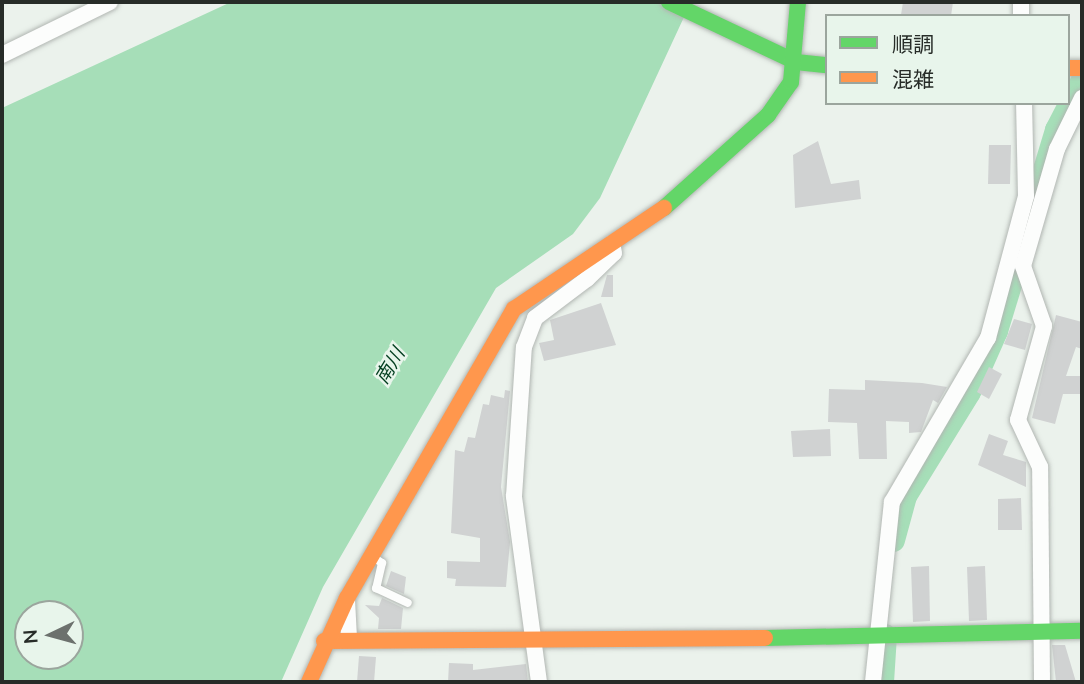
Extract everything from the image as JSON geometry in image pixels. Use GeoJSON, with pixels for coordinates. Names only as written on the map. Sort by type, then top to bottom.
{"type":"FeatureCollection","features":[{"type":"Feature","properties":{"kind":"street"},"geometry":{"type":"LineString","coordinates":[[2,55],[110,2]]}},
{"type":"Feature","properties":{"kind":"street"},"geometry":{"type":"LineString","coordinates":[[669,2],[728,34],[781,53],[796,62],[825,65]]}},
{"type":"Feature","properties":{"kind":"street"},"geometry":{"type":"LineString","coordinates":[[312,679],[324,641],[346,597],[514,309],[689,191],[720,152],[768,115],[791,82],[796,62],[798,2]]}},
{"type":"Feature","properties":{"kind":"street"},"geometry":{"type":"LineString","coordinates":[[1042,682],[1040,467],[1018,420],[1044,326],[1024,259],[1057,149],[1082,98]]}},
{"type":"Feature","properties":{"kind":"street"},"geometry":{"type":"LineString","coordinates":[[873,682],[884,636],[892,502],[988,338],[1026,196],[1024,105]]}},
{"type":"Feature","properties":{"kind":"street"},"geometry":{"type":"LineString","coordinates":[[539,682],[531,644],[514,496],[524,347],[535,318],[596,271],[614,253],[612,243]]}},
{"type":"Feature","properties":{"kind":"street"},"geometry":{"type":"LineString","coordinates":[[346,597],[349,638]]}},
{"type":"Feature","properties":{"kind":"street"},"geometry":{"type":"LineString","coordinates":[[324,641],[349,638],[531,644],[1082,631]]}},
{"type":"Feature","properties":{"kind":"lane"},"geometry":{"type":"LineString","coordinates":[[371,555],[382,563],[376,588],[408,603]]}},
{"type":"Feature","properties":{"kind":"water","name":"南川"},"geometry":{"type":"Polygon","coordinates":[[[231,2],[691,2],[600,198],[573,234],[496,288],[323,587],[281,682],[2,682],[2,108],[231,2]]]}},
{"type":"Feature","properties":{"kind":"building"},"geometry":{"type":"Polygon","coordinates":[[[903,2],[953,2],[951,14],[901,14],[903,2]]]}},
{"type":"Feature","properties":{"kind":"building"},"geometry":{"type":"Polygon","coordinates":[[[818,141],[831,184],[859,180],[861,199],[795,208],[793,155],[818,141]]]}},
{"type":"Feature","properties":{"kind":"building"},"geometry":{"type":"Polygon","coordinates":[[[989,145],[1011,145],[1010,184],[988,184],[989,145]]]}},
{"type":"Feature","properties":{"kind":"building"},"geometry":{"type":"Polygon","coordinates":[[[607,275],[613,275],[613,297],[601,297],[607,275]]]}},
{"type":"Feature","properties":{"kind":"building"},"geometry":{"type":"Polygon","coordinates":[[[601,303],[616,345],[544,361],[539,343],[554,340],[550,320],[601,303]]]}},
{"type":"Feature","properties":{"kind":"building"},"geometry":{"type":"Polygon","coordinates":[[[1056,315],[1082,322],[1082,349],[1076,347],[1066,376],[1082,376],[1082,394],[1063,394],[1055,424],[1032,418],[1056,315]]]}},
{"type":"Feature","properties":{"kind":"building"},"geometry":{"type":"Polygon","coordinates":[[[1014,319],[1032,324],[1025,350],[1004,344],[1014,319]]]}},
{"type":"Feature","properties":{"kind":"building"},"geometry":{"type":"Polygon","coordinates":[[[989,367],[1002,374],[989,399],[977,392],[989,367]]]}},
{"type":"Feature","properties":{"kind":"building"},"geometry":{"type":"Polygon","coordinates":[[[865,380],[947,387],[938,403],[933,400],[921,432],[909,433],[909,422],[886,421],[887,459],[859,459],[857,423],[828,422],[829,389],[865,390],[865,380]]]}},
{"type":"Feature","properties":{"kind":"building"},"geometry":{"type":"Polygon","coordinates":[[[505,390],[510,391],[501,487],[510,542],[506,587],[455,586],[456,579],[447,578],[447,561],[480,562],[480,538],[451,533],[455,450],[464,452],[468,437],[475,438],[483,404],[489,405],[491,395],[504,398],[505,390]]]}},
{"type":"Feature","properties":{"kind":"building"},"geometry":{"type":"Polygon","coordinates":[[[830,429],[831,456],[793,457],[791,431],[830,429]]]}},
{"type":"Feature","properties":{"kind":"building"},"geometry":{"type":"Polygon","coordinates":[[[989,434],[1008,441],[1003,455],[1026,462],[1026,487],[978,465],[989,434]]]}},
{"type":"Feature","properties":{"kind":"building"},"geometry":{"type":"Polygon","coordinates":[[[1021,498],[1022,530],[998,530],[998,499],[1021,498]]]}},
{"type":"Feature","properties":{"kind":"building"},"geometry":{"type":"Polygon","coordinates":[[[929,566],[930,621],[913,622],[911,567],[929,566]]]}},
{"type":"Feature","properties":{"kind":"building"},"geometry":{"type":"Polygon","coordinates":[[[985,566],[987,620],[969,621],[967,567],[985,566]]]}},
{"type":"Feature","properties":{"kind":"building"},"geometry":{"type":"Polygon","coordinates":[[[391,571],[406,577],[404,594],[386,586],[391,571]]]}},
{"type":"Feature","properties":{"kind":"building"},"geometry":{"type":"Polygon","coordinates":[[[382,598],[403,608],[401,629],[378,629],[379,618],[365,605],[379,606],[382,598]]]}},
{"type":"Feature","properties":{"kind":"building"},"geometry":{"type":"Polygon","coordinates":[[[1052,645],[1065,645],[1076,682],[1056,682],[1052,645]]]}},
{"type":"Feature","properties":{"kind":"building"},"geometry":{"type":"Polygon","coordinates":[[[359,656],[376,657],[374,682],[357,682],[359,656]]]}},
{"type":"Feature","properties":{"kind":"building"},"geometry":{"type":"Polygon","coordinates":[[[449,663],[473,664],[473,670],[526,664],[528,682],[448,682],[449,663]]]}},
{"type":"Feature","properties":{"kind":"waterway"},"geometry":{"type":"LineString","coordinates":[[893,540],[905,496],[969,392],[996,331],[1057,130],[1082,82]]}},
{"type":"Feature","properties":{"kind":"waterway"},"geometry":{"type":"LineString","coordinates":[[882,682],[885,636]]}},
{"type":"Feature","properties":{"kind":"traffic: fast"},"geometry":{"type":"LineString","coordinates":[[669,2],[796,62],[825,65]]}},
{"type":"Feature","properties":{"kind":"traffic: fast"},"geometry":{"type":"LineString","coordinates":[[664,208],[768,115],[791,82],[798,2]]}},
{"type":"Feature","properties":{"kind":"traffic: fast"},"geometry":{"type":"LineString","coordinates":[[765,638],[1082,631]]}},
{"type":"Feature","properties":{"kind":"traffic: slow"},"geometry":{"type":"LineString","coordinates":[[1070,68],[1082,68]]}},
{"type":"Feature","properties":{"kind":"traffic: slow"},"geometry":{"type":"LineString","coordinates":[[309,682],[347,598],[514,309],[664,208]]}},
{"type":"Feature","properties":{"kind":"traffic: slow"},"geometry":{"type":"LineString","coordinates":[[324,641],[765,638]]}}]}
